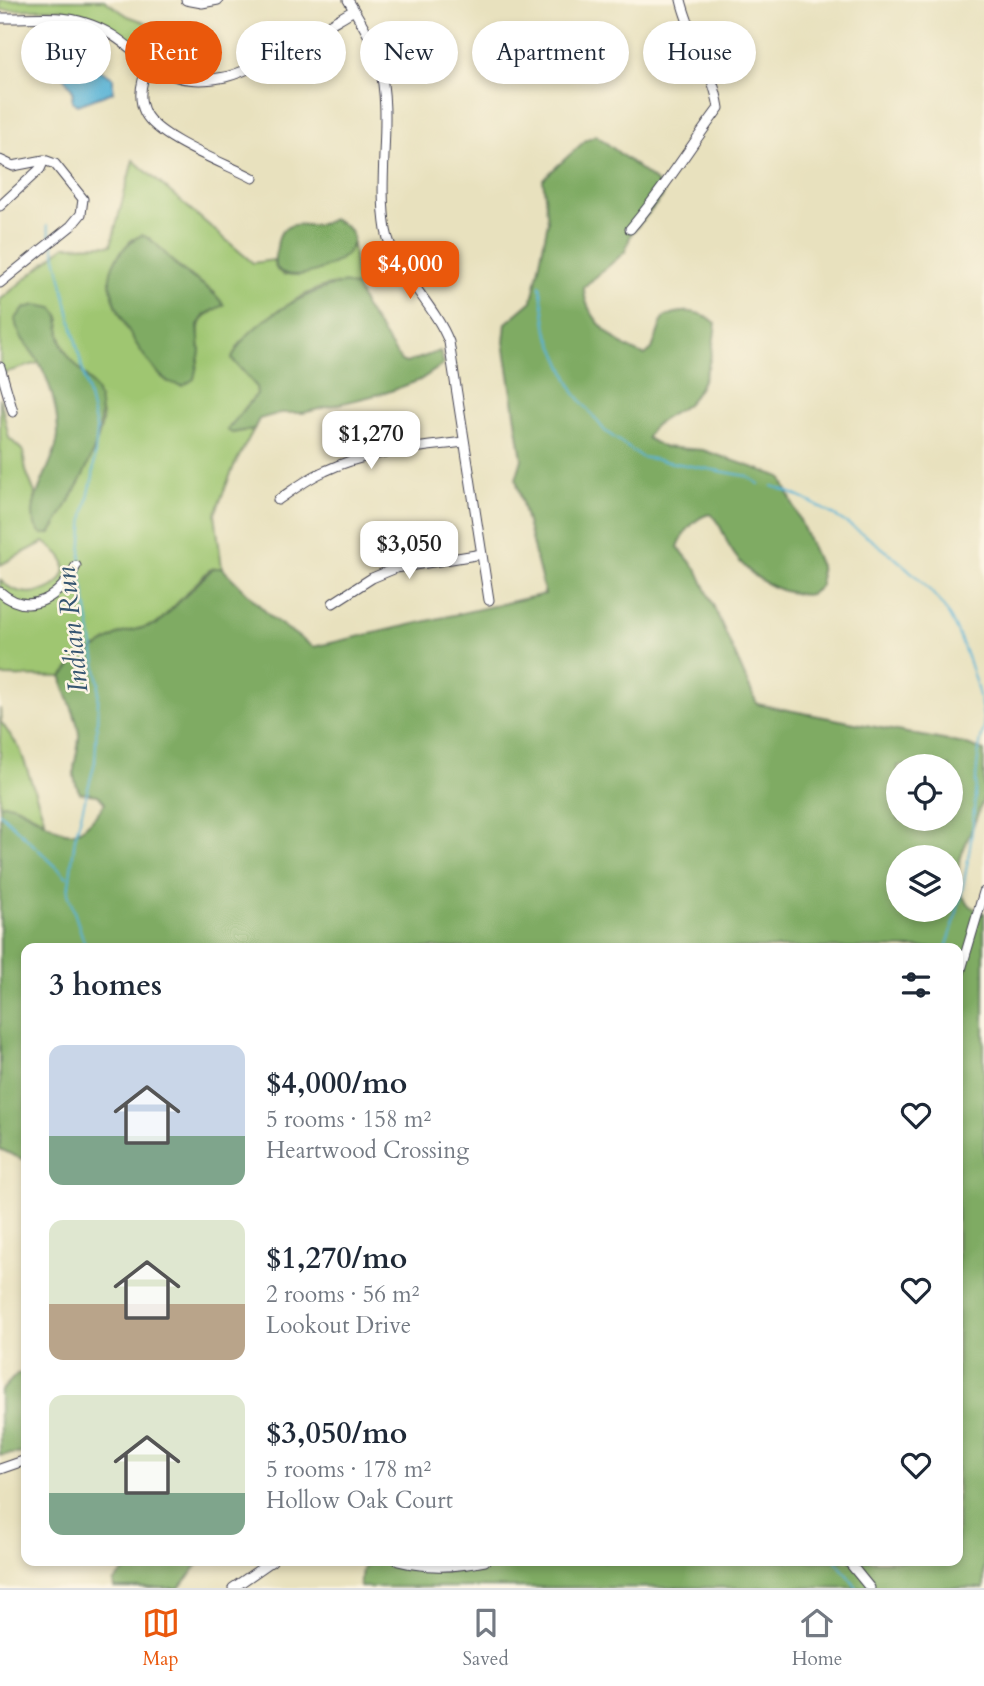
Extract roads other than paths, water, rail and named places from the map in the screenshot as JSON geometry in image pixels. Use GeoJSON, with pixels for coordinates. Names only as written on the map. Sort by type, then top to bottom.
{"type":"FeatureCollection","features":[{"type":"Feature","properties":{"kind":"street"},"geometry":{"type":"LineString","coordinates":[[186,0],[202,3],[218,0]]}},
{"type":"Feature","properties":{"kind":"street"},"geometry":{"type":"LineString","coordinates":[[348,0],[373,47],[382,78],[386,230],[399,260],[443,327],[452,359],[489,600]]}},
{"type":"Feature","properties":{"kind":"street"},"geometry":{"type":"LineString","coordinates":[[631,229],[656,199],[670,174],[719,108],[715,83],[688,27],[681,0]]}},
{"type":"Feature","properties":{"kind":"street"},"geometry":{"type":"LineString","coordinates":[[222,76],[241,72],[354,10]]}},
{"type":"Feature","properties":{"kind":"street"},"geometry":{"type":"LineString","coordinates":[[0,18],[63,18],[87,23],[109,34],[125,46]]}},
{"type":"Feature","properties":{"kind":"street"},"geometry":{"type":"LineString","coordinates":[[140,84],[146,114],[170,134],[253,178]]}},
{"type":"Feature","properties":{"kind":"street"},"geometry":{"type":"LineString","coordinates":[[0,160],[13,166],[44,160],[55,164],[83,199],[81,214],[71,226],[0,283]]}},
{"type":"Feature","properties":{"kind":"street"},"geometry":{"type":"LineString","coordinates":[[0,206],[40,169],[44,160]]}},
{"type":"Feature","properties":{"kind":"street"},"geometry":{"type":"LineString","coordinates":[[0,367],[13,412]]}},
{"type":"Feature","properties":{"kind":"street"},"geometry":{"type":"LineString","coordinates":[[278,500],[324,471],[351,461],[382,452],[464,442]]}},
{"type":"Feature","properties":{"kind":"street"},"geometry":{"type":"LineString","coordinates":[[333,603],[372,578],[396,568],[482,554]]}},
{"type":"Feature","properties":{"kind":"street"},"geometry":{"type":"LineString","coordinates":[[0,593],[21,604],[43,601],[55,596],[76,566]]}},
{"type":"Feature","properties":{"kind":"street"},"geometry":{"type":"LineString","coordinates":[[963,963],[984,892]]}},
{"type":"Feature","properties":{"kind":"street"},"geometry":{"type":"LineString","coordinates":[[0,1469],[21,1462]]}},
{"type":"Feature","properties":{"kind":"street"},"geometry":{"type":"LineString","coordinates":[[233,1588],[265,1566]]}},
{"type":"Feature","properties":{"kind":"street"},"geometry":{"type":"LineString","coordinates":[[417,1566],[458,1566]]}},
{"type":"Feature","properties":{"kind":"street"},"geometry":{"type":"LineString","coordinates":[[852,1566],[870,1588]]}},
{"type":"Feature","properties":{"kind":"water"},"geometry":{"type":"Polygon","coordinates":[[[111,77],[113,78],[113,92],[78,105],[72,101],[73,90],[69,84],[111,84],[111,77]]]}},
{"type":"Feature","properties":{"kind":"waterway","name":"Indian Run"},"geometry":{"type":"LineString","coordinates":[[47,225],[51,239]]}},
{"type":"Feature","properties":{"kind":"waterway","name":"Indian Run"},"geometry":{"type":"LineString","coordinates":[[53,244],[97,431],[93,476],[84,515],[80,567],[99,683],[95,762],[75,838],[68,893],[84,943]]}},
{"type":"Feature","properties":{"kind":"waterway"},"geometry":{"type":"LineString","coordinates":[[540,285],[547,331],[574,392],[605,431],[641,457],[747,476],[759,484]]}},
{"type":"Feature","properties":{"kind":"waterway"},"geometry":{"type":"LineString","coordinates":[[772,486],[818,506],[870,539],[918,578],[936,598],[950,617],[967,656],[984,728]]}},
{"type":"Feature","properties":{"kind":"waterway"},"geometry":{"type":"LineString","coordinates":[[948,943],[968,862],[979,751],[984,729]]}},
{"type":"Feature","properties":{"kind":"waterway"},"geometry":{"type":"LineString","coordinates":[[0,813],[67,877]]}},
{"type":"Feature","properties":{"kind":"waterway","name":"Indian Run"},"geometry":{"type":"LineString","coordinates":[[840,1566],[857,1588]]}}]}
